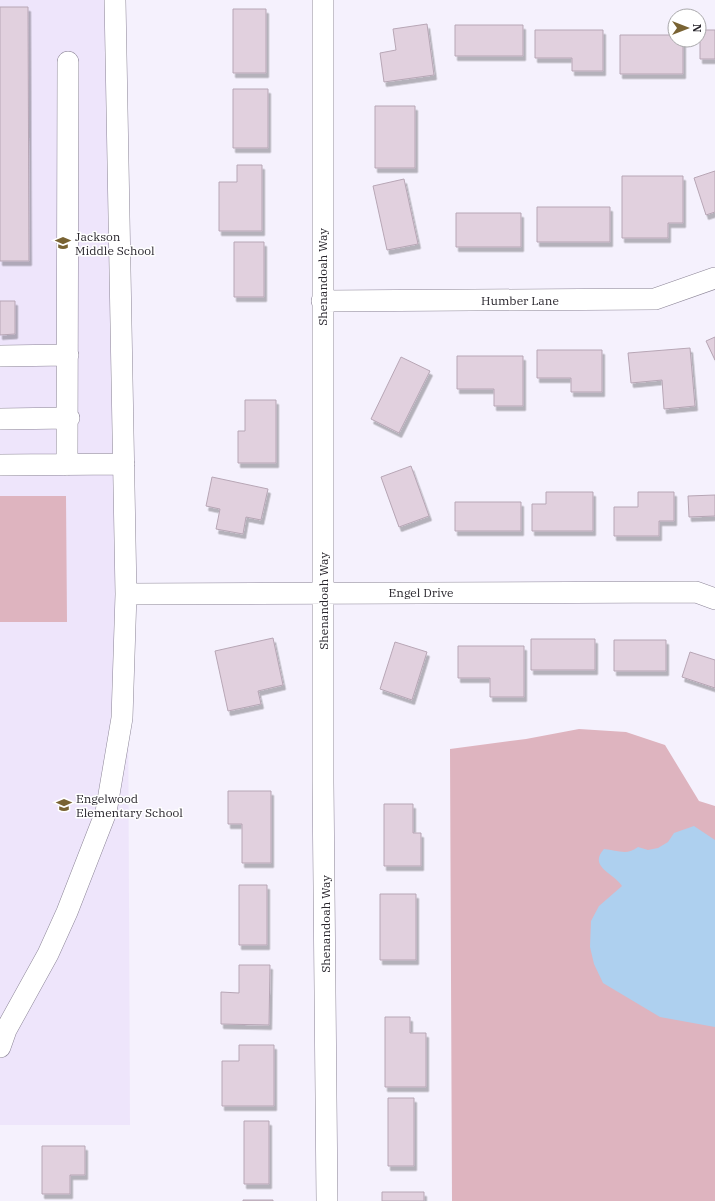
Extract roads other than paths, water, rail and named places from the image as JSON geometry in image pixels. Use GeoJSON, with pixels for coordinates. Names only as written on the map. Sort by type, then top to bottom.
{"type":"FeatureCollection","features":[{"type":"Feature","properties":{"kind":"street"},"geometry":{"type":"LineString","coordinates":[[0,1047],[6,1030],[48,954],[67,912],[106,812],[122,718],[126,594],[115,0]]}},
{"type":"Feature","properties":{"kind":"street","name":"Shenandoah Way"},"geometry":{"type":"LineString","coordinates":[[323,0],[322,301],[327,1201]]}},
{"type":"Feature","properties":{"kind":"street"},"geometry":{"type":"LineString","coordinates":[[67,465],[69,418],[68,62]]}},
{"type":"Feature","properties":{"kind":"street","name":"Humber Lane"},"geometry":{"type":"LineString","coordinates":[[322,301],[655,299],[715,278]]}},
{"type":"Feature","properties":{"kind":"street"},"geometry":{"type":"LineString","coordinates":[[0,356],[68,355]]}},
{"type":"Feature","properties":{"kind":"street"},"geometry":{"type":"LineString","coordinates":[[0,419],[69,418]]}},
{"type":"Feature","properties":{"kind":"street"},"geometry":{"type":"LineString","coordinates":[[0,465],[124,464]]}},
{"type":"Feature","properties":{"kind":"street","name":"Engel Drive"},"geometry":{"type":"LineString","coordinates":[[126,594],[323,592],[696,592],[715,598]]}},
{"type":"Feature","properties":{"kind":"water"},"geometry":{"type":"Polygon","coordinates":[[[694,826],[715,840],[715,1027],[660,1017],[603,983],[594,964],[590,947],[591,921],[599,906],[622,886],[600,865],[600,855],[604,849],[626,852],[634,850],[638,847],[648,850],[658,848],[668,842],[674,833],[694,826]]]}},
{"type":"Feature","properties":{"kind":"place","name":"Jackson Middle School"},"geometry":{"type":"Point","coordinates":[63,243]}},
{"type":"Feature","properties":{"kind":"place","name":"Engelwood Elementary School"},"geometry":{"type":"Point","coordinates":[64,805]}}]}
